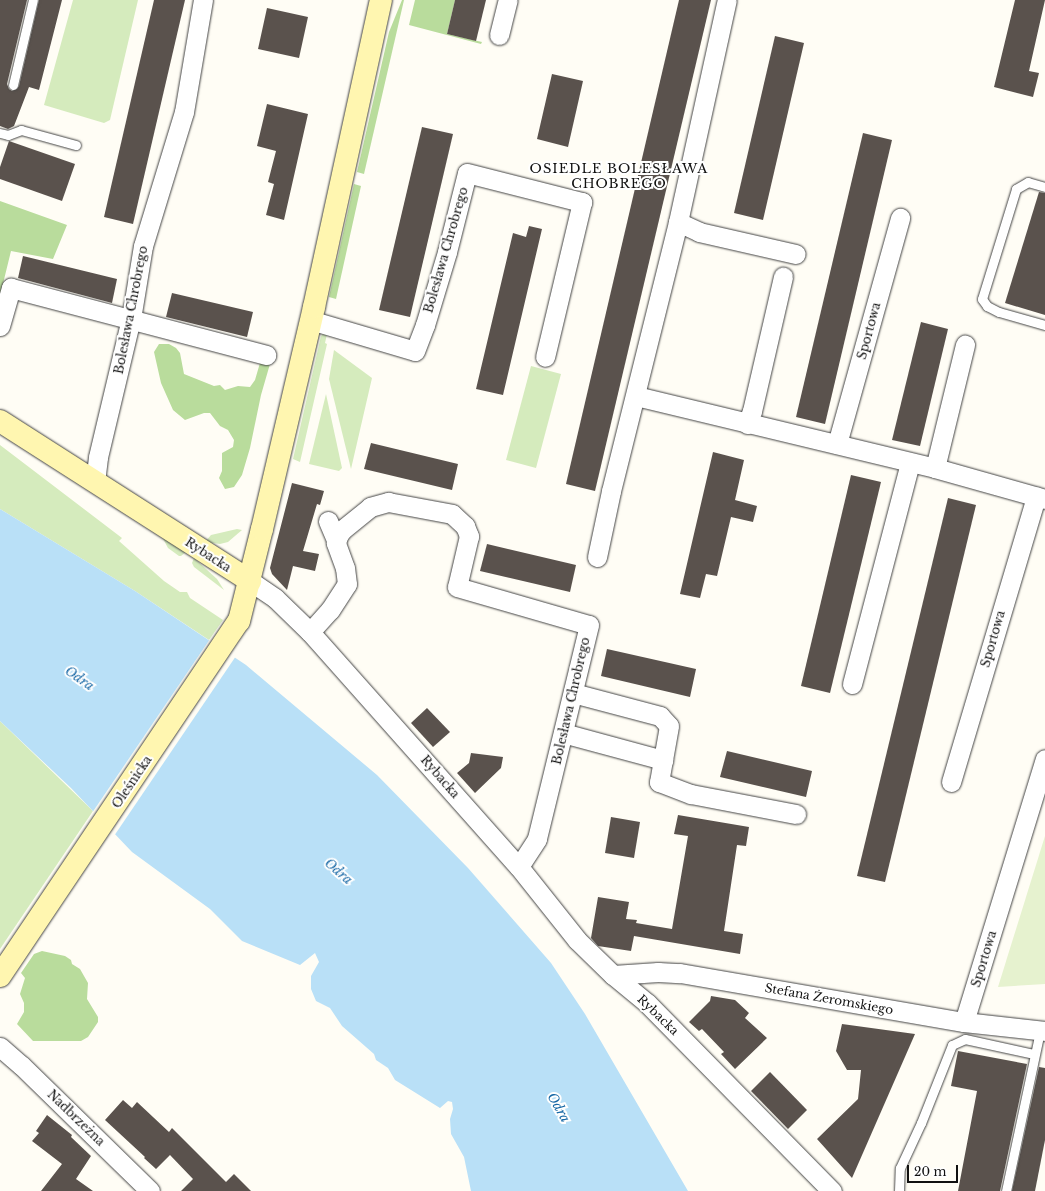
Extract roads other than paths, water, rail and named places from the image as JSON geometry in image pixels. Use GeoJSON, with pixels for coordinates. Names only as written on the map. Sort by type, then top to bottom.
{"type":"FeatureCollection","features":[{"type":"Feature","properties":{"kind":"main road"},"geometry":{"type":"LineString","coordinates":[[250,581],[381,0]]}},
{"type":"Feature","properties":{"kind":"main road","name":"Rybacka"},"geometry":{"type":"LineString","coordinates":[[0,421],[250,581]]}},
{"type":"Feature","properties":{"kind":"main road","name":"Oleśnicka"},"geometry":{"type":"LineString","coordinates":[[5,968],[227,641],[239,621],[250,581]]}},
{"type":"Feature","properties":{"kind":"street","name":"Bolesława Chrobrego"},"geometry":{"type":"LineString","coordinates":[[95,482],[98,456],[131,319],[143,246],[158,212],[184,112],[204,0]]}},
{"type":"Feature","properties":{"kind":"street"},"geometry":{"type":"LineString","coordinates":[[500,35],[508,0]]}},
{"type":"Feature","properties":{"kind":"street"},"geometry":{"type":"LineString","coordinates":[[597,557],[615,476],[678,222],[727,0]]}},
{"type":"Feature","properties":{"kind":"street","name":"Bolesława Chrobrego"},"geometry":{"type":"LineString","coordinates":[[310,320],[415,351],[425,325],[447,252],[467,172],[582,202],[545,356]]}},
{"type":"Feature","properties":{"kind":"street","name":"Sportowa"},"geometry":{"type":"LineString","coordinates":[[837,444],[900,218]]}},
{"type":"Feature","properties":{"kind":"street"},"geometry":{"type":"LineString","coordinates":[[678,222],[699,232],[796,254]]}},
{"type":"Feature","properties":{"kind":"street"},"geometry":{"type":"LineString","coordinates":[[747,424],[752,411],[783,277]]}},
{"type":"Feature","properties":{"kind":"street"},"geometry":{"type":"LineString","coordinates":[[0,326],[10,288],[266,355]]}},
{"type":"Feature","properties":{"kind":"street"},"geometry":{"type":"LineString","coordinates":[[934,468],[965,345]]}},
{"type":"Feature","properties":{"kind":"street","name":"Sportowa"},"geometry":{"type":"LineString","coordinates":[[636,396],[934,468],[1040,497],[951,782]]}},
{"type":"Feature","properties":{"kind":"street"},"geometry":{"type":"LineString","coordinates":[[852,684],[910,463]]}},
{"type":"Feature","properties":{"kind":"street","name":"Bolesława Chrobrego"},"geometry":{"type":"LineString","coordinates":[[336,540],[342,530],[370,507],[382,502],[452,514],[465,526],[469,536],[457,588],[589,624],[537,838],[519,867]]}},
{"type":"Feature","properties":{"kind":"street"},"geometry":{"type":"LineString","coordinates":[[310,632],[330,610],[347,584],[336,540],[328,521]]}},
{"type":"Feature","properties":{"kind":"street","name":"Rybacka"},"geometry":{"type":"LineString","coordinates":[[250,581],[275,598],[310,632],[519,867],[573,936],[613,976],[648,1002],[832,1191]]}},
{"type":"Feature","properties":{"kind":"street"},"geometry":{"type":"LineString","coordinates":[[573,693],[660,716],[669,726],[659,782],[691,794],[796,814]]}},
{"type":"Feature","properties":{"kind":"street"},"geometry":{"type":"LineString","coordinates":[[563,733],[663,760]]}},
{"type":"Feature","properties":{"kind":"street","name":"Sportowa"},"geometry":{"type":"LineString","coordinates":[[964,1022],[1045,759]]}},
{"type":"Feature","properties":{"kind":"street","name":"Stefana Żeromskiego"},"geometry":{"type":"LineString","coordinates":[[613,976],[658,972],[680,974],[964,1022],[1042,1031]]}},
{"type":"Feature","properties":{"kind":"street","name":"Nadbrzeżna"},"geometry":{"type":"LineString","coordinates":[[0,1047],[21,1064],[150,1191]]}},
{"type":"Feature","properties":{"kind":"lane"},"geometry":{"type":"LineString","coordinates":[[13,85],[33,0]]}},
{"type":"Feature","properties":{"kind":"lane"},"geometry":{"type":"LineString","coordinates":[[0,133],[8,135],[21,130],[76,145]]}},
{"type":"Feature","properties":{"kind":"lane"},"geometry":{"type":"LineString","coordinates":[[1045,187],[1028,182],[1016,189],[982,299],[987,306],[999,312],[1045,325]]}},
{"type":"Feature","properties":{"kind":"lane"},"geometry":{"type":"LineString","coordinates":[[1006,1191],[1034,1054],[1042,1031]]}},
{"type":"Feature","properties":{"kind":"lane"},"geometry":{"type":"LineString","coordinates":[[899,1191],[900,1168],[922,1123],[952,1045],[965,1039],[1034,1054]]}},
{"type":"Feature","properties":{"kind":"water","name":"Odra"},"geometry":{"type":"Polygon","coordinates":[[[0,509],[135,591],[246,665],[377,775],[468,868],[551,963],[585,1014],[688,1191],[471,1191],[464,1157],[451,1134],[450,1119],[453,1109],[452,1102],[448,1101],[440,1108],[395,1080],[388,1068],[376,1060],[374,1054],[342,1026],[330,1008],[316,1001],[311,989],[311,976],[319,962],[315,953],[300,965],[242,941],[210,909],[132,852],[71,788],[0,721],[0,509]]]}},
{"type":"Feature","properties":{"kind":"district","name":"OSIEDLE BOLESŁAWA CHOBREGO"},"geometry":{"type":"Point","coordinates":[619,178]}}]}
